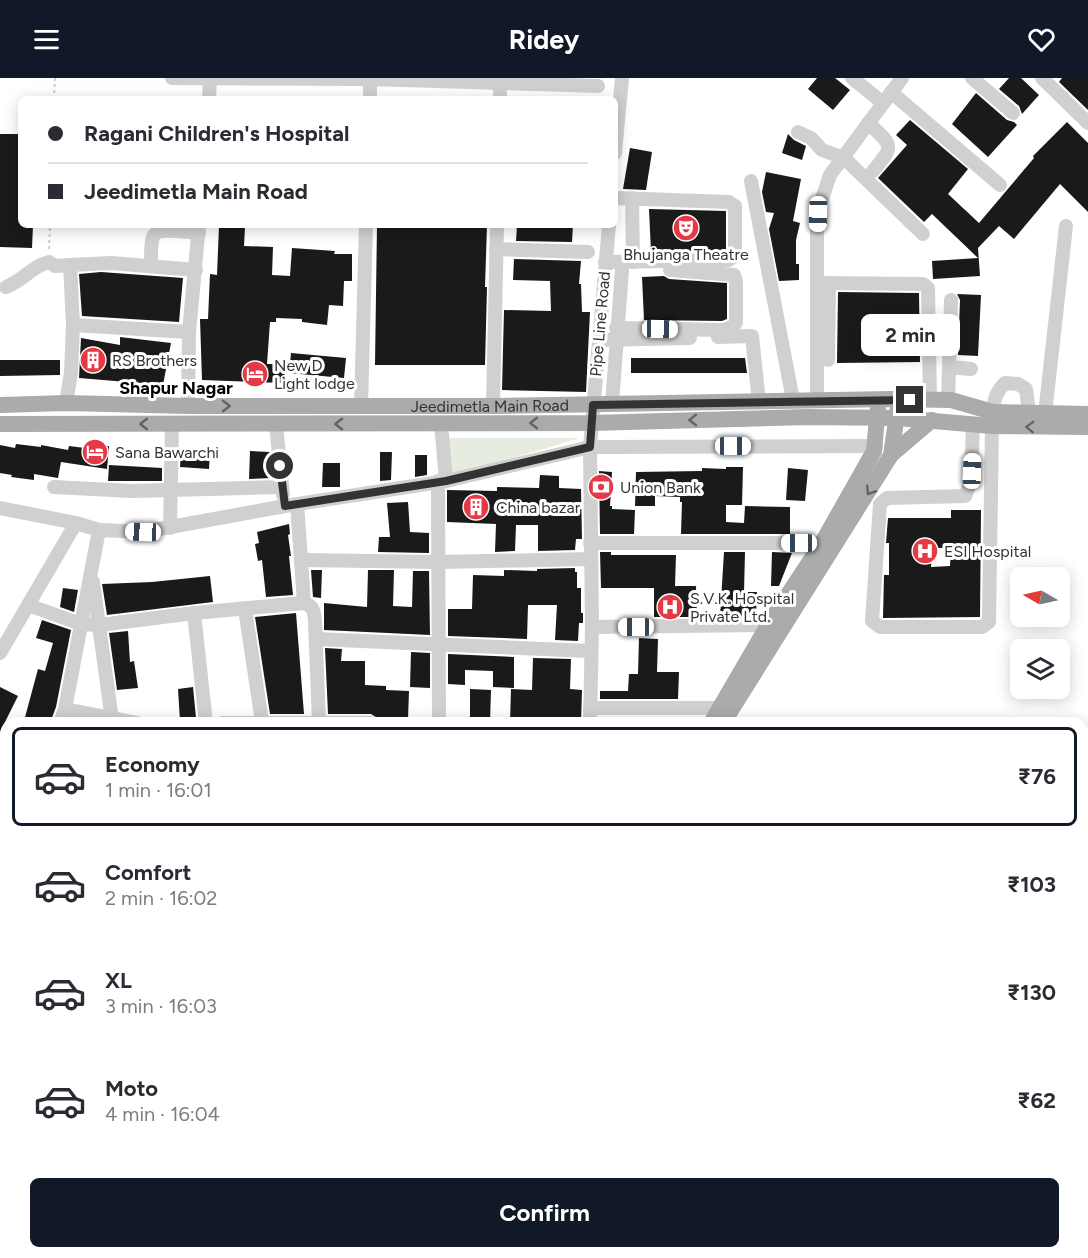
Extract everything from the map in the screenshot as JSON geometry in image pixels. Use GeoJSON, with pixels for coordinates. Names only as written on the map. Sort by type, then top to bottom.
{"type":"FeatureCollection","features":[{"type":"Feature","properties":{"kind":"main road","name":"Jeedimetla Main Road"},"geometry":{"type":"LineString","coordinates":[[0,405],[66,403],[188,406],[493,406],[793,400],[948,400],[990,416],[1088,427]]}},
{"type":"Feature","properties":{"kind":"main road"},"geometry":{"type":"LineString","coordinates":[[702,403],[725,411],[878,412],[876,446],[822,543],[768,625],[722,716]]}},
{"type":"Feature","properties":{"kind":"main road"},"geometry":{"type":"LineString","coordinates":[[99,404],[99,424]]}},
{"type":"Feature","properties":{"kind":"main road","name":"Jeedimetla Main Road"},"geometry":{"type":"LineString","coordinates":[[0,424],[592,423],[808,417],[878,412],[974,425],[990,416],[1088,414]]}},
{"type":"Feature","properties":{"kind":"main road"},"geometry":{"type":"LineString","coordinates":[[891,455],[898,413],[990,416]]}},
{"type":"Feature","properties":{"kind":"main road"},"geometry":{"type":"LineString","coordinates":[[722,716],[891,455],[932,420]]}},
{"type":"Feature","properties":{"kind":"street"},"geometry":{"type":"LineString","coordinates":[[172,78],[370,79],[598,86]]}},
{"type":"Feature","properties":{"kind":"street"},"geometry":{"type":"LineString","coordinates":[[209,96],[210,78]]}},
{"type":"Feature","properties":{"kind":"street"},"geometry":{"type":"LineString","coordinates":[[618,121],[622,78]]}},
{"type":"Feature","properties":{"kind":"street"},"geometry":{"type":"LineString","coordinates":[[852,78],[887,97],[1000,185]]}},
{"type":"Feature","properties":{"kind":"street"},"geometry":{"type":"LineString","coordinates":[[817,400],[823,283],[818,214],[830,175],[903,78]]}},
{"type":"Feature","properties":{"kind":"street"},"geometry":{"type":"LineString","coordinates":[[972,78],[1012,113]]}},
{"type":"Feature","properties":{"kind":"street"},"geometry":{"type":"LineString","coordinates":[[1042,78],[1088,123]]}},
{"type":"Feature","properties":{"kind":"street"},"geometry":{"type":"LineString","coordinates":[[369,96],[370,79]]}},
{"type":"Feature","properties":{"kind":"street"},"geometry":{"type":"LineString","coordinates":[[500,83],[500,96]]}},
{"type":"Feature","properties":{"kind":"street"},"geometry":{"type":"LineString","coordinates":[[868,123],[888,141],[889,148],[873,171]]}},
{"type":"Feature","properties":{"kind":"street"},"geometry":{"type":"LineString","coordinates":[[798,132],[811,138],[822,150],[844,158],[923,234]]}},
{"type":"Feature","properties":{"kind":"street"},"geometry":{"type":"LineString","coordinates":[[751,181],[793,400]]}},
{"type":"Feature","properties":{"kind":"street"},"geometry":{"type":"LineString","coordinates":[[605,266],[729,260],[735,256],[735,206],[729,201],[618,198]]}},
{"type":"Feature","properties":{"kind":"street"},"geometry":{"type":"LineString","coordinates":[[612,404],[616,334],[627,266],[632,198]]}},
{"type":"Feature","properties":{"kind":"street"},"geometry":{"type":"LineString","coordinates":[[1037,414],[1066,226]]}},
{"type":"Feature","properties":{"kind":"street"},"geometry":{"type":"LineString","coordinates":[[361,405],[366,228]]}},
{"type":"Feature","properties":{"kind":"street"},"geometry":{"type":"LineString","coordinates":[[493,406],[497,228]]}},
{"type":"Feature","properties":{"kind":"street","name":"Pipe Line Road"},"geometry":{"type":"LineString","coordinates":[[590,717],[592,627],[590,447],[609,228]]}},
{"type":"Feature","properties":{"kind":"street"},"geometry":{"type":"LineString","coordinates":[[151,257],[153,238],[156,233],[162,230],[199,229],[189,332],[188,406]]}},
{"type":"Feature","properties":{"kind":"street"},"geometry":{"type":"LineString","coordinates":[[496,249],[588,252]]}},
{"type":"Feature","properties":{"kind":"street"},"geometry":{"type":"LineString","coordinates":[[6,287],[19,282],[39,264],[49,262],[55,266],[111,263],[196,270]]}},
{"type":"Feature","properties":{"kind":"street"},"geometry":{"type":"LineString","coordinates":[[66,403],[71,373],[73,325],[70,265]]}},
{"type":"Feature","properties":{"kind":"street"},"geometry":{"type":"LineString","coordinates":[[599,340],[616,334],[724,330],[730,329],[736,322],[734,274],[627,266]]}},
{"type":"Feature","properties":{"kind":"street"},"geometry":{"type":"LineString","coordinates":[[823,283],[923,284],[928,288],[930,400]]}},
{"type":"Feature","properties":{"kind":"street"},"geometry":{"type":"LineString","coordinates":[[948,400],[951,300]]}},
{"type":"Feature","properties":{"kind":"street"},"geometry":{"type":"LineString","coordinates":[[822,313],[828,360]]}},
{"type":"Feature","properties":{"kind":"street"},"geometry":{"type":"LineString","coordinates":[[73,325],[189,332]]}},
{"type":"Feature","properties":{"kind":"street"},"geometry":{"type":"LineString","coordinates":[[616,334],[752,336],[759,402]]}},
{"type":"Feature","properties":{"kind":"street"},"geometry":{"type":"LineString","coordinates":[[950,367],[971,369]]}},
{"type":"Feature","properties":{"kind":"street"},"geometry":{"type":"LineString","coordinates":[[974,425],[971,482],[965,496],[887,498],[880,504],[872,621],[880,627],[982,627],[988,622],[990,416],[994,399],[1005,383],[1018,384],[1026,389],[1037,414]]}},
{"type":"Feature","properties":{"kind":"street"},"geometry":{"type":"LineString","coordinates":[[439,717],[441,423]]}},
{"type":"Feature","properties":{"kind":"street"},"geometry":{"type":"LineString","coordinates":[[170,528],[172,424]]}},
{"type":"Feature","properties":{"kind":"street"},"geometry":{"type":"LineString","coordinates":[[276,424],[282,487],[291,505],[302,560],[304,603]]}},
{"type":"Feature","properties":{"kind":"street"},"geometry":{"type":"LineString","coordinates":[[0,508],[76,523],[99,530],[143,532],[442,481],[590,447],[876,446]]}},
{"type":"Feature","properties":{"kind":"street"},"geometry":{"type":"LineString","coordinates":[[54,487],[132,491],[282,487]]}},
{"type":"Feature","properties":{"kind":"street"},"geometry":{"type":"LineString","coordinates":[[1,648],[76,523]]}},
{"type":"Feature","properties":{"kind":"street"},"geometry":{"type":"LineString","coordinates":[[63,716],[99,530]]}},
{"type":"Feature","properties":{"kind":"street"},"geometry":{"type":"LineString","coordinates":[[590,543],[822,543]]}},
{"type":"Feature","properties":{"kind":"street"},"geometry":{"type":"LineString","coordinates":[[302,560],[439,562],[590,560]]}},
{"type":"Feature","properties":{"kind":"street"},"geometry":{"type":"LineString","coordinates":[[91,574],[112,717]]}},
{"type":"Feature","properties":{"kind":"street"},"geometry":{"type":"LineString","coordinates":[[28,605],[81,624],[100,625],[194,613],[304,603],[310,605],[314,610],[319,717]]}},
{"type":"Feature","properties":{"kind":"street"},"geometry":{"type":"LineString","coordinates":[[245,609],[261,717]]}},
{"type":"Feature","properties":{"kind":"street"},"geometry":{"type":"LineString","coordinates":[[194,613],[205,717]]}},
{"type":"Feature","properties":{"kind":"street"},"geometry":{"type":"LineString","coordinates":[[592,627],[768,625]]}},
{"type":"Feature","properties":{"kind":"street"},"geometry":{"type":"LineString","coordinates":[[316,639],[590,651]]}},
{"type":"Feature","properties":{"kind":"street"},"geometry":{"type":"LineString","coordinates":[[590,708],[722,716]]}},
{"type":"Feature","properties":{"kind":"path"},"geometry":{"type":"LineString","coordinates":[[54,96],[55,78]]}},
{"type":"Feature","properties":{"kind":"path"},"geometry":{"type":"LineString","coordinates":[[49,262],[50,228]]}},
{"type":"Feature","properties":{"kind":"shaded area"},"geometry":{"type":"Polygon","coordinates":[[[445,438],[580,438],[449,477],[445,438]]]}},
{"type":"Feature","properties":{"kind":"building"},"geometry":{"type":"Polygon","coordinates":[[[817,78],[835,78],[850,90],[833,110],[808,89],[817,78]]]}},
{"type":"Feature","properties":{"kind":"building"},"geometry":{"type":"Polygon","coordinates":[[[1009,78],[1021,78],[1039,95],[1022,114],[1019,106],[999,89],[1009,78]]]}},
{"type":"Feature","properties":{"kind":"building"},"geometry":{"type":"Polygon","coordinates":[[[1062,78],[1088,78],[1088,110],[1059,82],[1062,78]]]}},
{"type":"Feature","properties":{"kind":"building"},"geometry":{"type":"Polygon","coordinates":[[[976,93],[1007,120],[1017,125],[988,157],[952,124],[976,93]]]}},
{"type":"Feature","properties":{"kind":"building"},"geometry":{"type":"Polygon","coordinates":[[[910,120],[968,169],[948,194],[979,223],[1034,158],[1033,156],[1067,122],[1088,143],[1088,212],[1060,184],[1014,239],[999,226],[978,248],[980,276],[933,279],[932,261],[978,258],[932,214],[924,222],[878,178],[907,145],[896,135],[910,120]]]}},
{"type":"Feature","properties":{"kind":"building"},"geometry":{"type":"Polygon","coordinates":[[[0,134],[18,134],[18,228],[33,228],[32,248],[0,247],[0,134]]]}},
{"type":"Feature","properties":{"kind":"building"},"geometry":{"type":"Polygon","coordinates":[[[788,134],[806,146],[802,160],[782,153],[788,134]]]}},
{"type":"Feature","properties":{"kind":"building"},"geometry":{"type":"Polygon","coordinates":[[[630,148],[652,152],[646,190],[623,189],[630,148]]]}},
{"type":"Feature","properties":{"kind":"building"},"geometry":{"type":"Polygon","coordinates":[[[766,172],[801,179],[793,221],[800,223],[796,240],[799,280],[779,281],[769,229],[774,213],[766,212],[762,192],[766,172]]]}},
{"type":"Feature","properties":{"kind":"building"},"geometry":{"type":"Polygon","coordinates":[[[649,209],[726,211],[726,251],[651,252],[649,209]]]}},
{"type":"Feature","properties":{"kind":"building"},"geometry":{"type":"Polygon","coordinates":[[[219,228],[245,228],[244,246],[273,247],[272,275],[290,276],[292,248],[352,254],[352,281],[344,281],[343,306],[329,305],[327,325],[302,322],[302,319],[276,318],[276,322],[270,322],[267,364],[285,364],[284,383],[202,380],[200,319],[208,319],[210,274],[217,275],[219,228]]]}},
{"type":"Feature","properties":{"kind":"building"},"geometry":{"type":"Polygon","coordinates":[[[377,228],[487,228],[485,365],[375,365],[377,228]]]}},
{"type":"Feature","properties":{"kind":"building"},"geometry":{"type":"Polygon","coordinates":[[[517,228],[573,228],[572,242],[516,241],[517,228]]]}},
{"type":"Feature","properties":{"kind":"building"},"geometry":{"type":"Polygon","coordinates":[[[514,259],[581,261],[579,284],[581,284],[582,312],[590,312],[586,392],[502,390],[504,310],[551,311],[550,281],[513,280],[514,259]]]}},
{"type":"Feature","properties":{"kind":"building"},"geometry":{"type":"Polygon","coordinates":[[[101,272],[183,278],[179,322],[82,316],[79,274],[101,272]]]}},
{"type":"Feature","properties":{"kind":"building"},"geometry":{"type":"Polygon","coordinates":[[[664,276],[669,279],[727,283],[727,319],[722,321],[644,320],[642,277],[664,276]]]}},
{"type":"Feature","properties":{"kind":"building"},"geometry":{"type":"Polygon","coordinates":[[[838,292],[919,293],[920,362],[837,363],[838,292]]]}},
{"type":"Feature","properties":{"kind":"building"},"geometry":{"type":"Polygon","coordinates":[[[957,294],[981,295],[978,356],[958,355],[960,300],[957,294]]]}},
{"type":"Feature","properties":{"kind":"building"},"geometry":{"type":"Polygon","coordinates":[[[120,337],[171,343],[163,385],[79,378],[81,338],[120,345],[120,337]]]}},
{"type":"Feature","properties":{"kind":"building"},"geometry":{"type":"Polygon","coordinates":[[[291,353],[346,358],[344,378],[289,373],[291,353]]]}},
{"type":"Feature","properties":{"kind":"building"},"geometry":{"type":"Polygon","coordinates":[[[631,358],[745,358],[747,373],[631,373],[631,358]]]}},
{"type":"Feature","properties":{"kind":"building"},"geometry":{"type":"Polygon","coordinates":[[[0,360],[60,360],[60,375],[0,376],[0,360]]]}},
{"type":"Feature","properties":{"kind":"building"},"geometry":{"type":"Polygon","coordinates":[[[16,444],[41,447],[41,445],[68,450],[69,446],[85,448],[85,444],[109,446],[107,469],[61,462],[58,478],[34,474],[34,480],[11,477],[12,475],[0,473],[0,445],[15,448],[16,444]]]}},
{"type":"Feature","properties":{"kind":"building"},"geometry":{"type":"Polygon","coordinates":[[[181,448],[210,450],[209,469],[180,467],[181,448]]]}},
{"type":"Feature","properties":{"kind":"building"},"geometry":{"type":"Polygon","coordinates":[[[250,451],[270,452],[272,478],[249,479],[250,451]]]}},
{"type":"Feature","properties":{"kind":"building"},"geometry":{"type":"Polygon","coordinates":[[[380,452],[392,452],[391,480],[380,481],[380,452]]]}},
{"type":"Feature","properties":{"kind":"building"},"geometry":{"type":"Polygon","coordinates":[[[415,455],[427,455],[427,475],[415,477],[415,455]]]}},
{"type":"Feature","properties":{"kind":"building"},"geometry":{"type":"Polygon","coordinates":[[[323,463],[340,463],[340,487],[322,487],[323,463]]]}},
{"type":"Feature","properties":{"kind":"building"},"geometry":{"type":"Polygon","coordinates":[[[109,465],[162,468],[162,481],[108,481],[109,465]]]}},
{"type":"Feature","properties":{"kind":"building"},"geometry":{"type":"Polygon","coordinates":[[[726,467],[743,467],[742,505],[726,505],[726,522],[744,523],[745,506],[790,507],[790,534],[681,534],[682,502],[680,502],[680,497],[655,496],[655,506],[635,506],[636,472],[702,471],[702,468],[726,469],[726,467]]]}},
{"type":"Feature","properties":{"kind":"building"},"geometry":{"type":"Polygon","coordinates":[[[788,468],[808,470],[805,501],[786,500],[788,468]]]}},
{"type":"Feature","properties":{"kind":"building"},"geometry":{"type":"Polygon","coordinates":[[[599,471],[612,472],[610,506],[612,509],[635,510],[634,534],[600,534],[599,471]]]}},
{"type":"Feature","properties":{"kind":"building"},"geometry":{"type":"Polygon","coordinates":[[[540,475],[559,476],[559,488],[581,489],[582,539],[576,539],[575,550],[538,551],[538,525],[516,525],[515,551],[495,552],[496,524],[447,522],[447,490],[497,491],[497,487],[539,488],[540,475]]]}},
{"type":"Feature","properties":{"kind":"building"},"geometry":{"type":"Polygon","coordinates":[[[408,502],[410,532],[429,533],[429,553],[378,552],[379,537],[390,537],[387,503],[408,502]]]}},
{"type":"Feature","properties":{"kind":"building"},"geometry":{"type":"Polygon","coordinates":[[[951,510],[981,510],[980,617],[883,618],[884,575],[889,575],[889,543],[886,543],[888,518],[951,518],[951,510]],[[932,548],[931,567],[950,566],[951,548],[932,548]]]}},
{"type":"Feature","properties":{"kind":"building"},"geometry":{"type":"Polygon","coordinates":[[[289,524],[293,595],[266,597],[262,560],[258,561],[255,544],[259,543],[257,532],[289,524]]]}},
{"type":"Feature","properties":{"kind":"building"},"geometry":{"type":"Polygon","coordinates":[[[600,552],[611,552],[611,555],[676,555],[675,586],[696,586],[697,617],[654,617],[654,588],[601,588],[600,552]]]}},
{"type":"Feature","properties":{"kind":"building"},"geometry":{"type":"Polygon","coordinates":[[[724,552],[745,552],[744,592],[757,592],[756,616],[720,617],[724,552]]]}},
{"type":"Feature","properties":{"kind":"building"},"geometry":{"type":"Polygon","coordinates":[[[772,552],[792,553],[779,586],[771,586],[772,552]]]}},
{"type":"Feature","properties":{"kind":"building"},"geometry":{"type":"Polygon","coordinates":[[[575,568],[577,588],[581,588],[581,613],[583,613],[583,623],[579,623],[578,641],[555,640],[557,605],[528,605],[527,639],[448,636],[448,609],[472,609],[473,575],[504,576],[504,570],[537,571],[537,569],[575,568]]]}},
{"type":"Feature","properties":{"kind":"building"},"geometry":{"type":"Polygon","coordinates":[[[311,570],[322,570],[321,598],[313,597],[311,570]]]}},
{"type":"Feature","properties":{"kind":"building"},"geometry":{"type":"Polygon","coordinates":[[[368,570],[394,570],[393,606],[412,607],[413,571],[429,571],[430,635],[324,630],[324,603],[367,607],[368,570]]]}},
{"type":"Feature","properties":{"kind":"building"},"geometry":{"type":"Polygon","coordinates":[[[210,576],[213,602],[107,615],[102,584],[210,576]]]}},
{"type":"Feature","properties":{"kind":"building"},"geometry":{"type":"Polygon","coordinates":[[[63,588],[78,590],[74,612],[60,607],[63,588]]]}},
{"type":"Feature","properties":{"kind":"building"},"geometry":{"type":"Polygon","coordinates":[[[296,613],[304,714],[270,714],[255,617],[296,613]]]}},
{"type":"Feature","properties":{"kind":"building"},"geometry":{"type":"Polygon","coordinates":[[[42,620],[71,630],[52,717],[25,717],[38,669],[45,671],[53,643],[36,638],[42,620]]]}},
{"type":"Feature","properties":{"kind":"building"},"geometry":{"type":"Polygon","coordinates":[[[128,631],[130,662],[134,661],[138,688],[117,690],[109,633],[128,631]]]}},
{"type":"Feature","properties":{"kind":"building"},"geometry":{"type":"Polygon","coordinates":[[[639,638],[658,639],[657,672],[679,672],[678,699],[600,699],[600,691],[628,691],[629,674],[638,674],[639,638]]]}},
{"type":"Feature","properties":{"kind":"building"},"geometry":{"type":"Polygon","coordinates":[[[325,648],[342,649],[341,661],[365,661],[365,685],[386,686],[386,690],[409,691],[408,717],[328,714],[325,648]]]}},
{"type":"Feature","properties":{"kind":"building"},"geometry":{"type":"Polygon","coordinates":[[[411,652],[430,653],[430,688],[410,687],[411,652]]]}},
{"type":"Feature","properties":{"kind":"building"},"geometry":{"type":"Polygon","coordinates":[[[448,654],[514,657],[514,688],[493,687],[493,671],[465,670],[465,685],[448,684],[448,654]]]}},
{"type":"Feature","properties":{"kind":"building"},"geometry":{"type":"Polygon","coordinates":[[[533,658],[571,659],[570,689],[582,690],[581,717],[510,717],[511,689],[532,690],[533,658]]]}},
{"type":"Feature","properties":{"kind":"building"},"geometry":{"type":"Polygon","coordinates":[[[0,687],[18,696],[8,717],[0,717],[0,687]]]}},
{"type":"Feature","properties":{"kind":"building"},"geometry":{"type":"Polygon","coordinates":[[[193,687],[196,717],[180,717],[178,689],[193,687]]]}},
{"type":"Feature","properties":{"kind":"building"},"geometry":{"type":"Polygon","coordinates":[[[470,689],[491,690],[490,717],[470,717],[470,689]]]}},
{"type":"Feature","properties":{"kind":"place","name":"Bhujanga Theatre"},"geometry":{"type":"Point","coordinates":[686,228]}},
{"type":"Feature","properties":{"kind":"place","name":"RS Brothers"},"geometry":{"type":"Point","coordinates":[93,360]}},
{"type":"Feature","properties":{"kind":"place","name":"New D Light lodge"},"geometry":{"type":"Point","coordinates":[255,374]}},
{"type":"Feature","properties":{"kind":"place","name":"Sana Bawarchi"},"geometry":{"type":"Point","coordinates":[95,452]}},
{"type":"Feature","properties":{"kind":"place","name":"Union Bank"},"geometry":{"type":"Point","coordinates":[601,487]}},
{"type":"Feature","properties":{"kind":"place","name":"China bazar"},"geometry":{"type":"Point","coordinates":[476,507]}},
{"type":"Feature","properties":{"kind":"place","name":"ESI Hospital"},"geometry":{"type":"Point","coordinates":[925,551]}},
{"type":"Feature","properties":{"kind":"place","name":"S.V.K. Hospital Private Ltd."},"geometry":{"type":"Point","coordinates":[670,607]}},
{"type":"Feature","properties":{"kind":"district","name":"Shapur Nagar"},"geometry":{"type":"Point","coordinates":[176,388]}},
{"type":"Feature","properties":{"kind":"route"},"geometry":{"type":"LineString","coordinates":[[280,466],[285,506],[446,481],[590,447],[593,405],[793,400],[910,400]]}}]}
